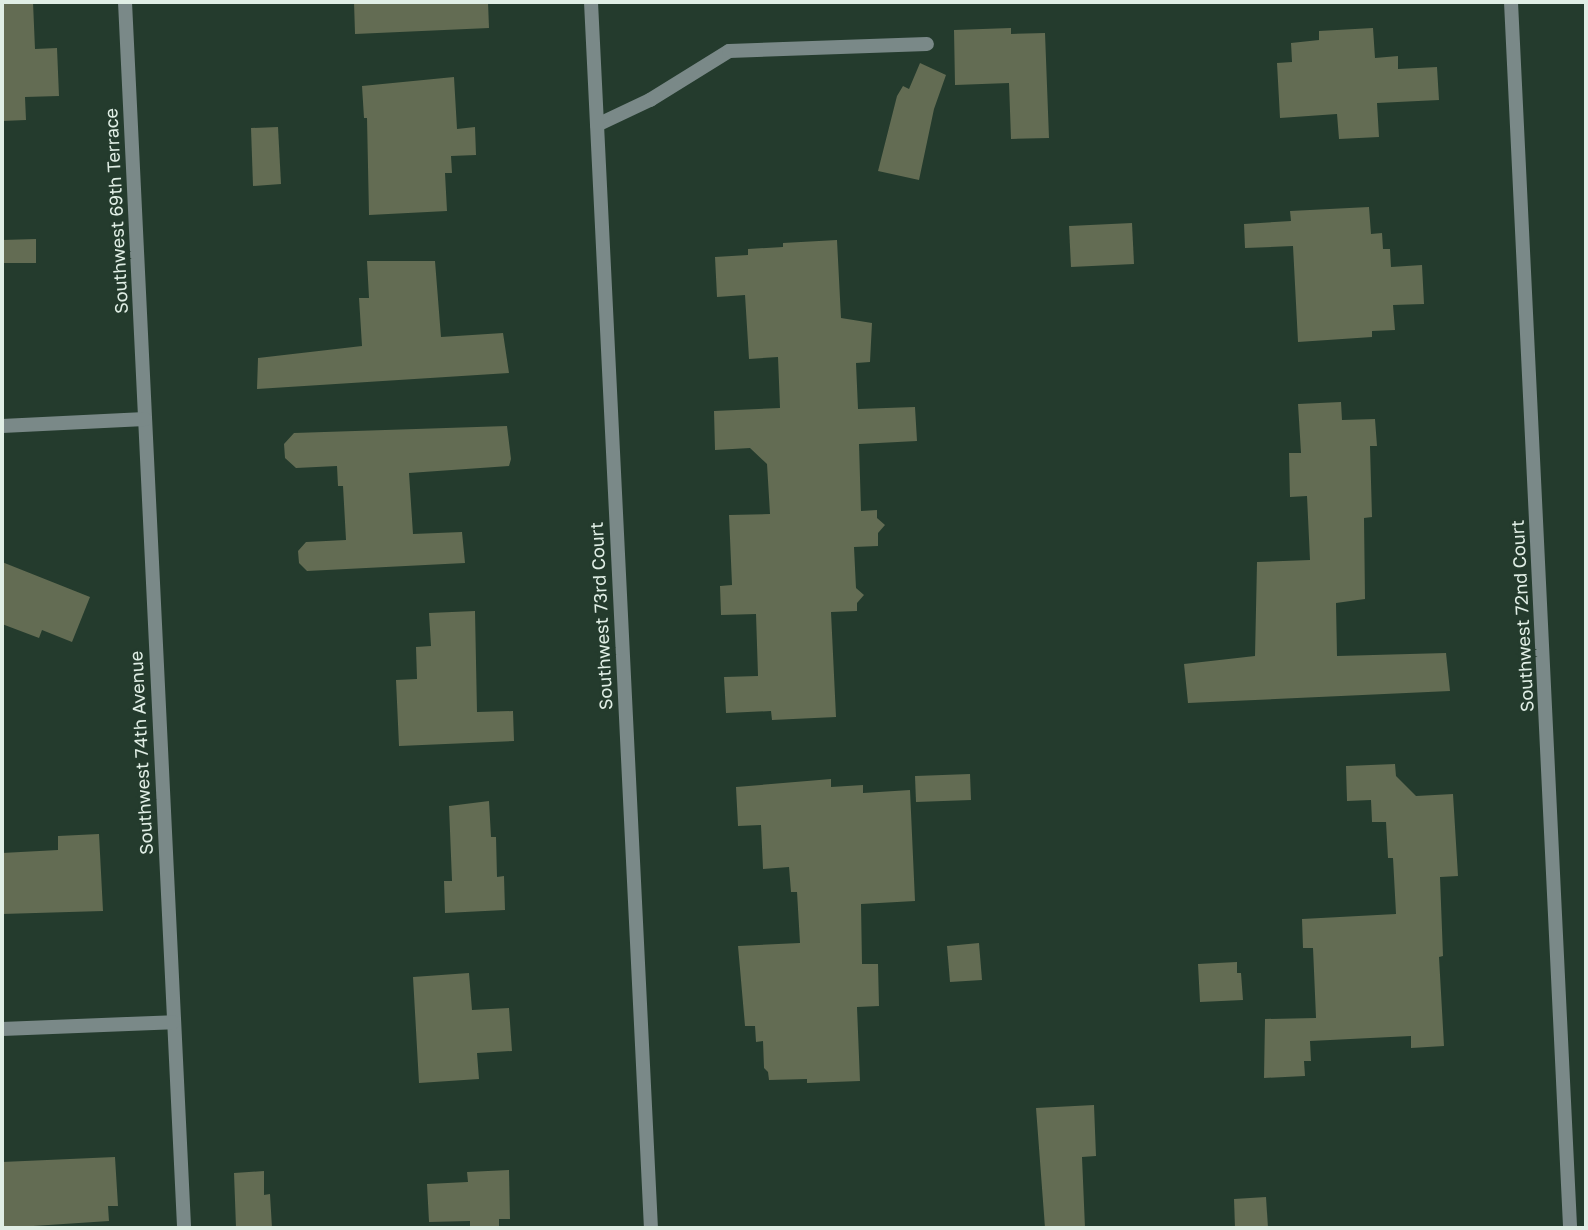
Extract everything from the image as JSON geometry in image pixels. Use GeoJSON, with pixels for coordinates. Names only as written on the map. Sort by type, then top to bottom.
{"type":"FeatureCollection","features":[{"type":"Feature","properties":{"kind":"street","name":"Southwest 69th Terrace"},"geometry":{"type":"LineString","coordinates":[[125,2],[145,419]]}},
{"type":"Feature","properties":{"kind":"street","name":"Southwest 73rd Court"},"geometry":{"type":"LineString","coordinates":[[591,2],[651,1228]]}},
{"type":"Feature","properties":{"kind":"street","name":"Southwest 72nd Court"},"geometry":{"type":"LineString","coordinates":[[1511,2],[1570,1228]]}},
{"type":"Feature","properties":{"kind":"street"},"geometry":{"type":"LineString","coordinates":[[597,125],[650,100],[729,51],[927,44]]}},
{"type":"Feature","properties":{"kind":"street"},"geometry":{"type":"LineString","coordinates":[[2,426],[145,419]]}},
{"type":"Feature","properties":{"kind":"street","name":"Southwest 74th Avenue"},"geometry":{"type":"LineString","coordinates":[[145,419],[184,1228]]}},
{"type":"Feature","properties":{"kind":"street"},"geometry":{"type":"LineString","coordinates":[[2,1030],[173,1022]]}},
{"type":"Feature","properties":{"kind":"building"},"geometry":{"type":"Polygon","coordinates":[[[2,2],[33,2],[35,49],[57,48],[59,96],[25,97],[26,120],[2,121],[2,2]]]}},
{"type":"Feature","properties":{"kind":"building"},"geometry":{"type":"Polygon","coordinates":[[[354,2],[488,2],[489,28],[355,34],[354,2]]]}},
{"type":"Feature","properties":{"kind":"building"},"geometry":{"type":"Polygon","coordinates":[[[1011,28],[1011,34],[1045,33],[1049,138],[1011,139],[1009,83],[955,85],[954,30],[1011,28]]]}},
{"type":"Feature","properties":{"kind":"building"},"geometry":{"type":"Polygon","coordinates":[[[1373,28],[1375,58],[1398,56],[1398,69],[1437,67],[1439,100],[1377,103],[1379,137],[1339,139],[1337,114],[1280,118],[1277,63],[1292,62],[1291,43],[1319,40],[1319,31],[1373,28]]]}},
{"type":"Feature","properties":{"kind":"building"},"geometry":{"type":"Polygon","coordinates":[[[920,63],[946,75],[934,109],[919,180],[878,171],[897,96],[903,86],[909,89],[920,63]]]}},
{"type":"Feature","properties":{"kind":"building"},"geometry":{"type":"Polygon","coordinates":[[[454,77],[457,129],[475,127],[476,155],[451,156],[452,173],[445,173],[447,211],[369,215],[367,118],[364,118],[362,86],[454,77]]]}},
{"type":"Feature","properties":{"kind":"building"},"geometry":{"type":"Polygon","coordinates":[[[278,127],[281,184],[253,186],[251,128],[278,127]]]}},
{"type":"Feature","properties":{"kind":"building"},"geometry":{"type":"Polygon","coordinates":[[[1369,207],[1371,234],[1382,233],[1383,249],[1390,249],[1391,267],[1422,265],[1424,304],[1393,305],[1395,330],[1372,331],[1372,337],[1298,342],[1293,246],[1245,248],[1244,224],[1291,221],[1290,211],[1369,207]]]}},
{"type":"Feature","properties":{"kind":"building"},"geometry":{"type":"Polygon","coordinates":[[[1132,223],[1134,264],[1071,267],[1069,226],[1132,223]]]}},
{"type":"Feature","properties":{"kind":"building"},"geometry":{"type":"Polygon","coordinates":[[[36,239],[36,263],[2,263],[2,240],[36,239]]]}},
{"type":"Feature","properties":{"kind":"building"},"geometry":{"type":"Polygon","coordinates":[[[837,240],[841,318],[872,323],[870,362],[856,363],[858,409],[915,407],[917,441],[859,444],[861,511],[877,510],[877,518],[885,525],[878,533],[878,546],[854,547],[856,588],[864,595],[857,603],[857,611],[831,612],[836,717],[772,720],[771,711],[726,713],[724,677],[758,676],[756,614],[721,615],[720,586],[732,585],[729,515],[770,514],[767,464],[750,448],[715,450],[714,411],[780,408],[778,357],[749,359],[745,295],[717,297],[715,257],[748,255],[748,249],[783,247],[783,243],[837,240]]]}},
{"type":"Feature","properties":{"kind":"building"},"geometry":{"type":"Polygon","coordinates":[[[367,261],[435,261],[441,337],[503,333],[509,373],[257,389],[258,358],[362,346],[359,298],[369,298],[367,261]]]}},
{"type":"Feature","properties":{"kind":"building"},"geometry":{"type":"Polygon","coordinates":[[[1341,402],[1342,420],[1375,419],[1377,446],[1370,446],[1372,517],[1364,518],[1365,599],[1336,603],[1337,656],[1446,653],[1450,691],[1188,703],[1184,664],[1255,656],[1257,562],[1310,560],[1307,496],[1290,497],[1289,453],[1301,453],[1298,404],[1341,402]]]}},
{"type":"Feature","properties":{"kind":"building"},"geometry":{"type":"Polygon","coordinates":[[[507,426],[511,459],[509,466],[409,473],[413,534],[462,532],[465,563],[307,571],[299,563],[298,551],[306,542],[346,540],[343,486],[338,486],[337,466],[296,468],[285,458],[284,444],[294,433],[507,426]]]}},
{"type":"Feature","properties":{"kind":"building"},"geometry":{"type":"Polygon","coordinates":[[[2,562],[90,597],[72,642],[42,630],[39,638],[2,624],[2,562]]]}},
{"type":"Feature","properties":{"kind":"building"},"geometry":{"type":"Polygon","coordinates":[[[475,611],[477,712],[513,711],[514,741],[399,746],[396,680],[417,679],[416,647],[431,646],[429,613],[475,611]]]}},
{"type":"Feature","properties":{"kind":"building"},"geometry":{"type":"Polygon","coordinates":[[[1395,764],[1396,776],[1416,796],[1453,794],[1458,876],[1440,877],[1443,956],[1439,957],[1444,1046],[1411,1048],[1411,1036],[1310,1041],[1311,1061],[1304,1061],[1305,1076],[1264,1078],[1265,1019],[1316,1018],[1313,948],[1303,948],[1302,919],[1396,914],[1393,858],[1388,858],[1386,822],[1372,822],[1371,800],[1347,801],[1346,766],[1395,764]]]}},
{"type":"Feature","properties":{"kind":"building"},"geometry":{"type":"Polygon","coordinates":[[[970,774],[971,800],[916,802],[915,776],[970,774]]]}},
{"type":"Feature","properties":{"kind":"building"},"geometry":{"type":"Polygon","coordinates":[[[831,779],[831,787],[863,785],[863,793],[910,790],[915,901],[861,904],[862,964],[878,964],[879,1006],[857,1007],[860,1081],[807,1083],[807,1079],[769,1080],[768,1072],[764,1068],[763,1041],[756,1042],[755,1026],[745,1026],[738,946],[800,943],[797,892],[791,892],[789,867],[763,869],[761,825],[738,826],[736,787],[831,779]]]}},
{"type":"Feature","properties":{"kind":"building"},"geometry":{"type":"Polygon","coordinates":[[[489,801],[491,837],[496,837],[497,877],[504,876],[505,910],[445,913],[444,881],[452,881],[449,806],[489,801]]]}},
{"type":"Feature","properties":{"kind":"building"},"geometry":{"type":"Polygon","coordinates":[[[99,834],[103,911],[2,914],[2,853],[58,850],[58,836],[99,834]]]}},
{"type":"Feature","properties":{"kind":"building"},"geometry":{"type":"Polygon","coordinates":[[[979,943],[982,980],[950,982],[947,946],[979,943]]]}},
{"type":"Feature","properties":{"kind":"building"},"geometry":{"type":"Polygon","coordinates":[[[1237,962],[1237,973],[1241,973],[1243,1000],[1200,1002],[1198,964],[1237,962]]]}},
{"type":"Feature","properties":{"kind":"building"},"geometry":{"type":"Polygon","coordinates":[[[469,973],[472,1010],[509,1008],[512,1051],[477,1053],[479,1079],[419,1083],[413,977],[469,973]]]}},
{"type":"Feature","properties":{"kind":"building"},"geometry":{"type":"Polygon","coordinates":[[[1094,1105],[1096,1156],[1082,1157],[1085,1228],[1045,1228],[1036,1108],[1094,1105]]]}},
{"type":"Feature","properties":{"kind":"building"},"geometry":{"type":"Polygon","coordinates":[[[115,1157],[118,1206],[108,1206],[109,1221],[3,1228],[2,1162],[115,1157]]]}},
{"type":"Feature","properties":{"kind":"building"},"geometry":{"type":"Polygon","coordinates":[[[509,1170],[510,1219],[499,1219],[499,1228],[470,1228],[470,1221],[429,1222],[427,1184],[468,1182],[467,1172],[509,1170]]]}},
{"type":"Feature","properties":{"kind":"building"},"geometry":{"type":"Polygon","coordinates":[[[264,1171],[264,1195],[270,1194],[272,1228],[236,1228],[234,1173],[264,1171]]]}},
{"type":"Feature","properties":{"kind":"building"},"geometry":{"type":"Polygon","coordinates":[[[1266,1197],[1268,1228],[1235,1228],[1234,1199],[1266,1197]]]}}]}
